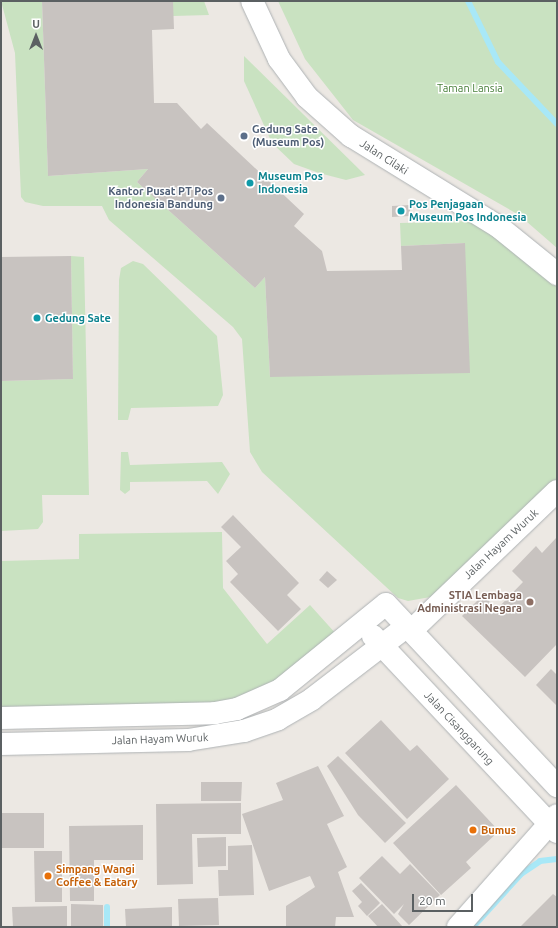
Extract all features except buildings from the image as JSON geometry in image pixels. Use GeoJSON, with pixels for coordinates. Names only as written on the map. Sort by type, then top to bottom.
{"type":"FeatureCollection","features":[{"type":"Feature","properties":{"kind":"street","name":"Jalan Cilaki"},"geometry":{"type":"LineString","coordinates":[[252,1],[279,59],[313,102],[351,136],[499,227],[557,274]]}},
{"type":"Feature","properties":{"kind":"street","name":"Jalan Hayam Wuruk"},"geometry":{"type":"LineString","coordinates":[[1,744],[188,740],[244,731],[278,719],[312,699],[409,628],[557,491]]}},
{"type":"Feature","properties":{"kind":"street"},"geometry":{"type":"LineString","coordinates":[[1,718],[215,713],[260,702],[280,690],[386,604],[557,786]]}},
{"type":"Feature","properties":{"kind":"street","name":"Jalan Cisanggarung"},"geometry":{"type":"LineString","coordinates":[[361,624],[554,823]]}},
{"type":"Feature","properties":{"kind":"street"},"geometry":{"type":"LineString","coordinates":[[104,716],[105,741]]}},
{"type":"Feature","properties":{"kind":"street"},"geometry":{"type":"LineString","coordinates":[[458,927],[554,823]]}},
{"type":"Feature","properties":{"kind":"green space"},"geometry":{"type":"Polygon","coordinates":[[[1,1],[42,1],[48,176],[148,169],[137,182],[255,288],[265,277],[270,377],[465,243],[401,246],[400,223],[473,221],[507,243],[557,285],[557,480],[436,596],[408,601],[398,598],[262,472],[250,452],[242,339],[233,327],[109,220],[102,206],[43,206],[25,202],[21,197],[15,53],[1,1]]]}},
{"type":"Feature","properties":{"kind":"green space"},"geometry":{"type":"Polygon","coordinates":[[[173,1],[204,1],[209,15],[173,16],[173,1]]]}},
{"type":"Feature","properties":{"kind":"green space","name":"Taman Lansia"},"geometry":{"type":"Polygon","coordinates":[[[278,1],[557,1],[557,248],[519,215],[353,120],[305,59],[278,1]]]}},
{"type":"Feature","properties":{"kind":"green space"},"geometry":{"type":"Polygon","coordinates":[[[244,56],[365,175],[346,180],[319,173],[294,164],[272,143],[244,81],[244,56]]]}},
{"type":"Feature","properties":{"kind":"green space"},"geometry":{"type":"Polygon","coordinates":[[[71,256],[84,257],[89,495],[42,495],[43,522],[38,529],[1,531],[1,381],[73,379],[71,256]]]}},
{"type":"Feature","properties":{"kind":"green space"},"geometry":{"type":"Polygon","coordinates":[[[133,261],[143,264],[217,336],[223,395],[218,406],[131,408],[128,420],[118,420],[119,280],[121,268],[133,261]]]}},
{"type":"Feature","properties":{"kind":"green space"},"geometry":{"type":"Polygon","coordinates":[[[121,452],[128,452],[130,465],[222,462],[230,474],[218,494],[207,481],[130,482],[130,490],[125,494],[120,490],[121,452]]]}},
{"type":"Feature","properties":{"kind":"green space"},"geometry":{"type":"Polygon","coordinates":[[[222,532],[223,588],[267,644],[310,605],[337,635],[259,703],[1,713],[1,561],[79,559],[79,534],[222,532]]]}},
{"type":"Feature","properties":{"kind":"waterway"},"geometry":{"type":"LineString","coordinates":[[468,1],[498,62],[557,124]]}},
{"type":"Feature","properties":{"kind":"waterway"},"geometry":{"type":"LineString","coordinates":[[473,927],[521,874],[540,861],[557,859]]}},
{"type":"Feature","properties":{"kind":"waterway"},"geometry":{"type":"LineString","coordinates":[[107,907],[107,927]]}},
{"type":"Feature","properties":{"kind":"place","name":"Gedung Sate (Museum Pos)"},"geometry":{"type":"Point","coordinates":[244,136]}},
{"type":"Feature","properties":{"kind":"place","name":"Museum Pos Indonesia"},"geometry":{"type":"Point","coordinates":[250,183]}},
{"type":"Feature","properties":{"kind":"place","name":"Kantor Pusat PT Pos Indonesia Bandung"},"geometry":{"type":"Point","coordinates":[221,198]}},
{"type":"Feature","properties":{"kind":"place","name":"Pos Penjagaan Museum Pos Indonesia"},"geometry":{"type":"Point","coordinates":[401,211]}},
{"type":"Feature","properties":{"kind":"place","name":"Gedung Sate"},"geometry":{"type":"Point","coordinates":[37,318]}},
{"type":"Feature","properties":{"kind":"place","name":"STIA Lembaga Administrasi Negara"},"geometry":{"type":"Point","coordinates":[530,602]}},
{"type":"Feature","properties":{"kind":"place","name":"Bumus"},"geometry":{"type":"Point","coordinates":[473,830]}},
{"type":"Feature","properties":{"kind":"place","name":"Simpang Wangi Coffee & Eatary"},"geometry":{"type":"Point","coordinates":[48,876]}}]}
